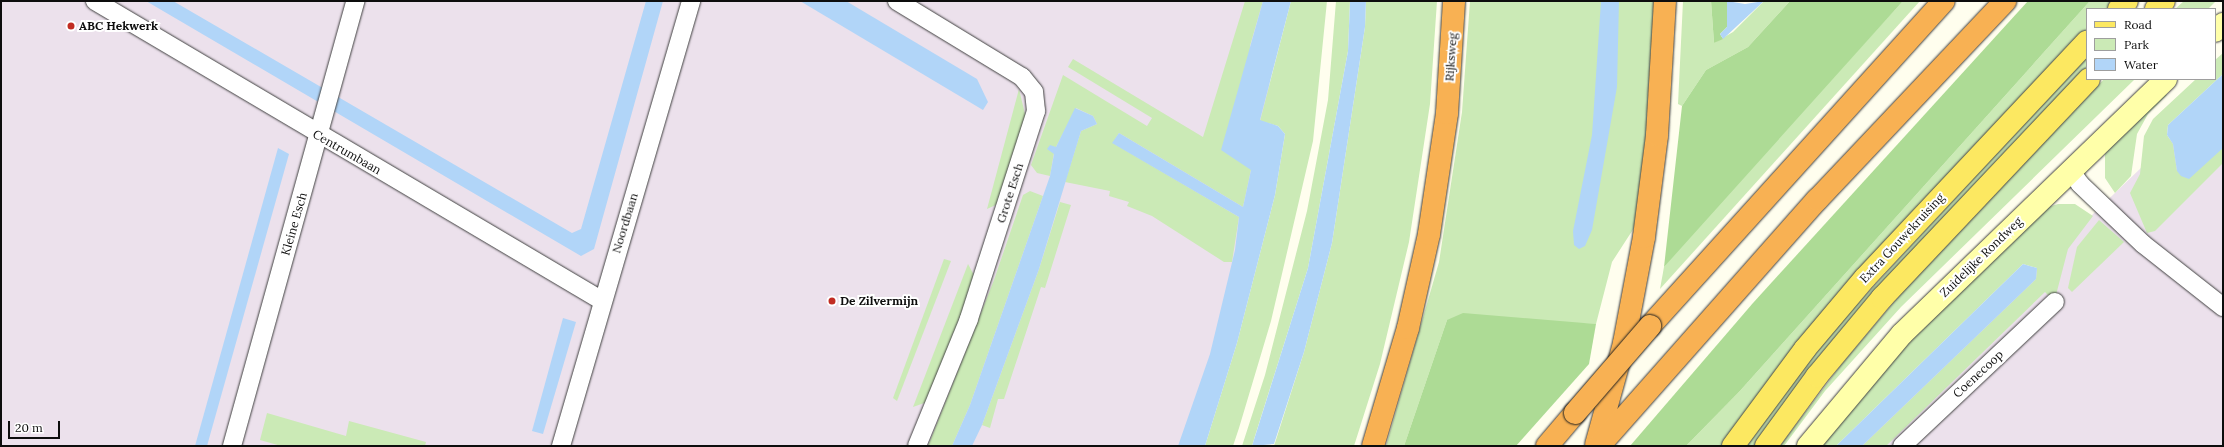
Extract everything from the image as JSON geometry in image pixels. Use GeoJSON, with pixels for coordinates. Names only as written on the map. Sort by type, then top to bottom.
{"type":"FeatureCollection","features":[{"type":"Feature","properties":{"kind":"highway","name":"Rijksweg"},"geometry":{"type":"LineString","coordinates":[[1373,446],[1418,283],[1447,113],[1454,1]]}},
{"type":"Feature","properties":{"kind":"highway"},"geometry":{"type":"LineString","coordinates":[[1596,446],[1638,274],[1652,180],[1663,56],[1665,1]]}},
{"type":"Feature","properties":{"kind":"highway"},"geometry":{"type":"LineString","coordinates":[[1547,446],[1650,326],[1944,1]]}},
{"type":"Feature","properties":{"kind":"highway"},"geometry":{"type":"LineString","coordinates":[[1600,446],[1629,411],[1817,200],[2005,1]]}},
{"type":"Feature","properties":{"kind":"main road","name":"Extra Gouwekruising"},"geometry":{"type":"LineString","coordinates":[[1733,446],[1805,349],[1865,278],[2086,43]]}},
{"type":"Feature","properties":{"kind":"main road"},"geometry":{"type":"LineString","coordinates":[[1766,446],[1817,376],[1882,298],[2088,80]]}},
{"type":"Feature","properties":{"kind":"main road","name":"Zuidelijke Rondweg"},"geometry":{"type":"LineString","coordinates":[[1808,446],[1902,334],[2070,170],[2165,80]]}},
{"type":"Feature","properties":{"kind":"street","name":"Centrumbaan"},"geometry":{"type":"LineString","coordinates":[[95,1],[318,136],[601,300]]}},
{"type":"Feature","properties":{"kind":"street","name":"Kleine Esch"},"geometry":{"type":"LineString","coordinates":[[232,446],[355,1]]}},
{"type":"Feature","properties":{"kind":"street","name":"Noordbaan"},"geometry":{"type":"LineString","coordinates":[[561,446],[601,300],[691,1]]}},
{"type":"Feature","properties":{"kind":"street","name":"Grote Esch"},"geometry":{"type":"LineString","coordinates":[[906,3],[1022,77],[1034,92],[1036,111],[969,319],[917,446]]}},
{"type":"Feature","properties":{"kind":"street"},"geometry":{"type":"LineString","coordinates":[[2070,170],[2080,184],[2143,244],[2223,307]]}},
{"type":"Feature","properties":{"kind":"street","name":"Coenecoop"},"geometry":{"type":"LineString","coordinates":[[1902,446],[2054,302]]}},
{"type":"Feature","properties":{"kind":"shaded area"},"geometry":{"type":"Polygon","coordinates":[[[1,1],[1276,1],[1263,164],[1187,446],[1,446],[1,1]]]}},
{"type":"Feature","properties":{"kind":"shaded area"},"geometry":{"type":"Polygon","coordinates":[[[2223,89],[2223,446],[1860,446],[2037,268],[2223,89]]]}},
{"type":"Feature","properties":{"kind":"green space"},"geometry":{"type":"Polygon","coordinates":[[[1245,1],[1263,1],[1250,46],[1251,170],[1243,207],[1119,133],[1113,143],[1239,217],[1232,262],[1224,262],[1152,216],[1127,206],[1129,202],[1109,196],[1110,191],[1065,182],[1081,131],[1097,124],[1093,116],[1076,108],[1056,147],[1048,149],[1054,153],[1050,176],[1037,173],[1031,165],[1063,75],[1147,126],[1152,118],[1068,67],[1073,59],[1203,137],[1245,1]]]}},
{"type":"Feature","properties":{"kind":"green space"},"geometry":{"type":"Polygon","coordinates":[[[1291,1],[1327,1],[1313,141],[1271,321],[1233,446],[1205,446],[1237,343],[1275,195],[1285,134],[1278,126],[1260,121],[1291,1]]]}},
{"type":"Feature","properties":{"kind":"green space"},"geometry":{"type":"Polygon","coordinates":[[[1336,1],[1350,1],[1348,51],[1308,268],[1252,446],[1242,446],[1265,375],[1307,211],[1328,100],[1336,1]]]}},
{"type":"Feature","properties":{"kind":"green space"},"geometry":{"type":"Polygon","coordinates":[[[1366,1],[1437,1],[1430,104],[1409,242],[1380,364],[1354,446],[1274,446],[1304,352],[1332,243],[1365,27],[1366,1]]]}},
{"type":"Feature","properties":{"kind":"green space"},"geometry":{"type":"Polygon","coordinates":[[[1470,1],[1658,1],[1650,133],[1634,228],[1612,262],[1596,324],[1447,320],[1404,446],[1386,446],[1439,262],[1462,112],[1470,1]]]}},
{"type":"Feature","properties":{"kind":"green space"},"geometry":{"type":"Polygon","coordinates":[[[1683,1],[1711,1],[1714,43],[1733,32],[1764,1],[1790,1],[1748,47],[1706,70],[1682,106],[1678,104],[1683,1]]]}},
{"type":"Feature","properties":{"kind":"green space"},"geometry":{"type":"Polygon","coordinates":[[[1711,1],[1727,1],[1727,27],[1720,34],[1723,39],[1714,43],[1711,1]]]}},
{"type":"Feature","properties":{"kind":"green space"},"geometry":{"type":"Polygon","coordinates":[[[1790,1],[1903,1],[1664,267],[1682,106],[1706,70],[1748,47],[1790,1]]]}},
{"type":"Feature","properties":{"kind":"green space"},"geometry":{"type":"Polygon","coordinates":[[[1903,1],[1920,1],[1660,289],[1664,267],[1684,241],[1903,1]]]}},
{"type":"Feature","properties":{"kind":"green space"},"geometry":{"type":"Polygon","coordinates":[[[2028,1],[2090,1],[1739,392],[1686,446],[1630,446],[1753,303],[2028,1]]]}},
{"type":"Feature","properties":{"kind":"green space"},"geometry":{"type":"Polygon","coordinates":[[[2090,1],[2114,1],[2108,8],[2086,8],[2086,30],[1840,291],[1721,446],[1686,446],[1739,392],[2090,1]]]}},
{"type":"Feature","properties":{"kind":"green space"},"geometry":{"type":"Polygon","coordinates":[[[2184,1],[2216,1],[2209,8],[2176,8],[2184,1]]]}},
{"type":"Feature","properties":{"kind":"green space"},"geometry":{"type":"Polygon","coordinates":[[[2223,53],[2223,74],[2168,125],[2167,135],[2173,144],[2177,171],[2223,148],[2223,163],[2155,231],[2147,233],[2130,193],[2140,174],[2144,136],[2153,119],[2195,80],[2216,80],[2216,59],[2223,53]]]}},
{"type":"Feature","properties":{"kind":"green space"},"geometry":{"type":"Polygon","coordinates":[[[2086,57],[2086,68],[1786,402],[1754,446],[1745,446],[1834,329],[2086,57]]]}},
{"type":"Feature","properties":{"kind":"green space"},"geometry":{"type":"Polygon","coordinates":[[[2103,80],[2134,80],[1901,307],[1825,391],[1784,446],[1780,446],[1841,365],[1905,289],[2103,80]]]}},
{"type":"Feature","properties":{"kind":"green space"},"geometry":{"type":"Polygon","coordinates":[[[1019,89],[1026,118],[1000,203],[987,209],[1019,89]]]}},
{"type":"Feature","properties":{"kind":"green space"},"geometry":{"type":"Polygon","coordinates":[[[2163,92],[2167,95],[2148,114],[2137,134],[2131,176],[2115,193],[2105,178],[2105,154],[2111,142],[2163,92]]]}},
{"type":"Feature","properties":{"kind":"green space"},"geometry":{"type":"Polygon","coordinates":[[[1030,191],[1043,196],[970,405],[952,446],[928,446],[994,280],[1023,195],[1030,191]]]}},
{"type":"Feature","properties":{"kind":"green space"},"geometry":{"type":"Polygon","coordinates":[[[1060,202],[1071,205],[1045,288],[1041,287],[1004,399],[998,399],[990,428],[982,425],[1039,269],[1060,202]]]}},
{"type":"Feature","properties":{"kind":"green space"},"geometry":{"type":"Polygon","coordinates":[[[2058,204],[2075,204],[2093,216],[2068,249],[2056,295],[2052,299],[2045,292],[1886,446],[1862,446],[2036,279],[2037,268],[2023,264],[1836,446],[1819,446],[1855,400],[1947,299],[2045,208],[2058,204]]]}},
{"type":"Feature","properties":{"kind":"green space"},"geometry":{"type":"Polygon","coordinates":[[[2099,220],[2124,242],[2072,292],[2068,288],[2077,247],[2099,220]]]}},
{"type":"Feature","properties":{"kind":"green space"},"geometry":{"type":"Polygon","coordinates":[[[944,259],[951,261],[897,401],[893,398],[944,259]]]}},
{"type":"Feature","properties":{"kind":"green space"},"geometry":{"type":"Polygon","coordinates":[[[968,264],[975,277],[962,314],[927,402],[913,407],[968,264]]]}},
{"type":"Feature","properties":{"kind":"green space"},"geometry":{"type":"Polygon","coordinates":[[[1463,313],[1596,324],[1589,364],[1516,446],[1404,446],[1447,320],[1463,313]]]}},
{"type":"Feature","properties":{"kind":"green space"},"geometry":{"type":"Polygon","coordinates":[[[267,413],[346,436],[349,421],[426,442],[425,446],[281,446],[260,440],[267,413]]]}},
{"type":"Feature","properties":{"kind":"water"},"geometry":{"type":"Polygon","coordinates":[[[146,1],[173,1],[572,233],[581,229],[646,1],[663,1],[594,249],[581,256],[146,1]]]}},
{"type":"Feature","properties":{"kind":"water"},"geometry":{"type":"Polygon","coordinates":[[[800,1],[846,1],[977,79],[988,102],[983,110],[800,1]]]}},
{"type":"Feature","properties":{"kind":"water"},"geometry":{"type":"Polygon","coordinates":[[[1263,1],[1291,1],[1260,120],[1278,126],[1285,134],[1275,195],[1237,343],[1205,446],[1178,446],[1210,354],[1235,250],[1239,217],[1112,143],[1119,133],[1243,207],[1251,170],[1221,150],[1263,1]]]}},
{"type":"Feature","properties":{"kind":"water"},"geometry":{"type":"Polygon","coordinates":[[[1350,1],[1366,1],[1365,27],[1332,243],[1304,352],[1274,444],[1252,446],[1308,268],[1348,51],[1350,1]]]}},
{"type":"Feature","properties":{"kind":"water"},"geometry":{"type":"Polygon","coordinates":[[[1601,1],[1619,1],[1617,87],[1592,230],[1585,246],[1579,249],[1574,245],[1573,231],[1592,135],[1601,1]]]}},
{"type":"Feature","properties":{"kind":"water"},"geometry":{"type":"Polygon","coordinates":[[[1727,1],[1745,4],[1764,1],[1723,39],[1720,34],[1727,27],[1727,1]]]}},
{"type":"Feature","properties":{"kind":"water"},"geometry":{"type":"Polygon","coordinates":[[[2223,74],[2223,148],[2189,179],[2181,176],[2177,171],[2173,144],[2167,135],[2168,125],[2223,74]]]}},
{"type":"Feature","properties":{"kind":"water"},"geometry":{"type":"Polygon","coordinates":[[[1075,108],[1093,116],[1097,124],[1081,131],[1039,269],[982,425],[972,446],[952,446],[970,405],[1050,176],[1054,154],[1047,149],[1050,145],[1056,147],[1075,108]]]}},
{"type":"Feature","properties":{"kind":"water"},"geometry":{"type":"Polygon","coordinates":[[[278,148],[289,154],[207,446],[195,446],[278,148]]]}},
{"type":"Feature","properties":{"kind":"water"},"geometry":{"type":"Polygon","coordinates":[[[2023,264],[2037,268],[2036,279],[1862,446],[1836,446],[2023,264]]]}},
{"type":"Feature","properties":{"kind":"water"},"geometry":{"type":"Polygon","coordinates":[[[563,318],[576,322],[543,434],[532,431],[563,318]]]}},
{"type":"Feature","properties":{"kind":"place","name":"ABC Hekwerk"},"geometry":{"type":"Point","coordinates":[71,26]}},
{"type":"Feature","properties":{"kind":"place","name":"De Zilvermijn"},"geometry":{"type":"Point","coordinates":[832,301]}}]}
